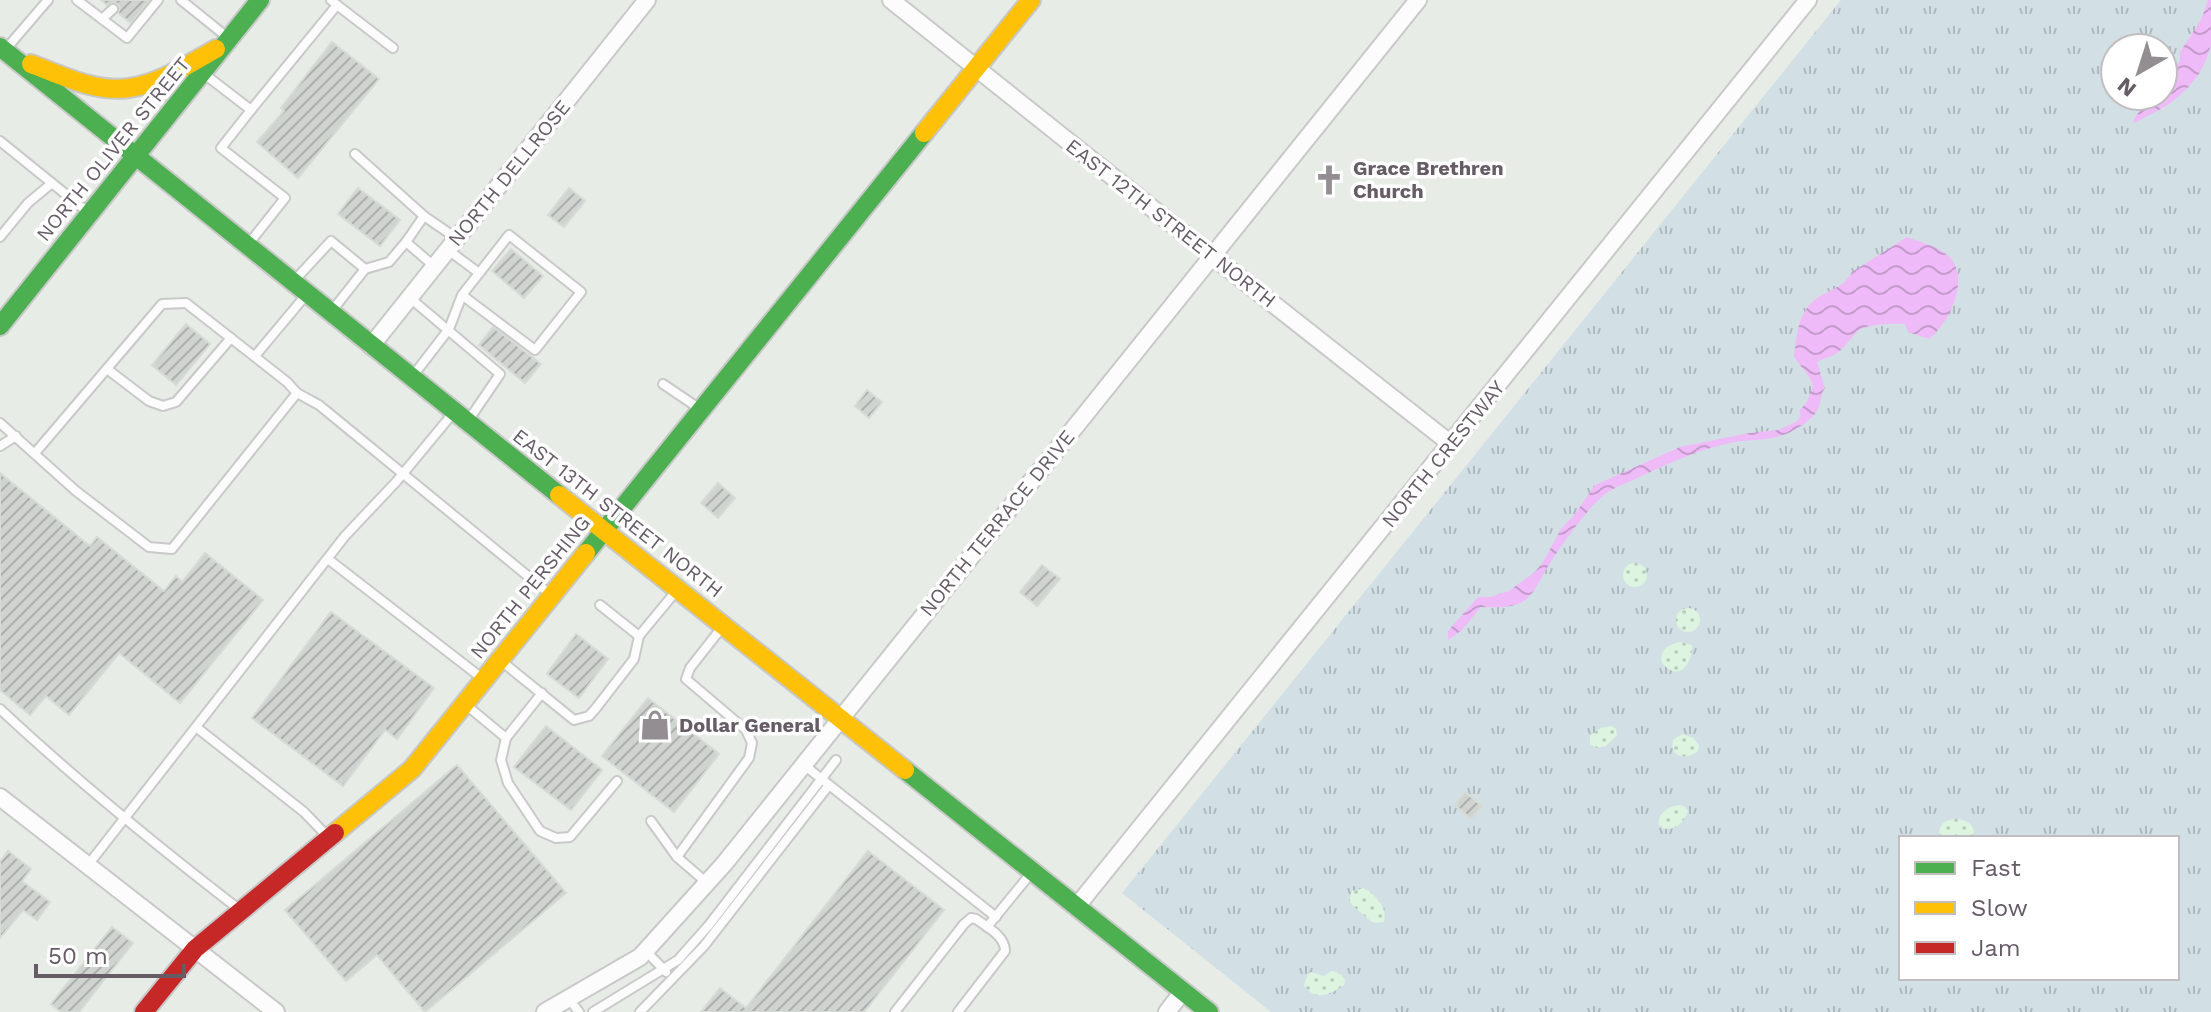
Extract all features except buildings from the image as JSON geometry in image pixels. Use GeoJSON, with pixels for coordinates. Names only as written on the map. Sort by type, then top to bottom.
{"type":"FeatureCollection","features":[{"type":"Feature","properties":{"kind":"main road","name":"NORTH OLIVER STREET"},"geometry":{"type":"LineString","coordinates":[[0,326],[260,0]]}},
{"type":"Feature","properties":{"kind":"main road","name":"NORTH PERSHING"},"geometry":{"type":"LineString","coordinates":[[144,1012],[195,949],[412,769],[1031,0]]}},
{"type":"Feature","properties":{"kind":"main road"},"geometry":{"type":"LineString","coordinates":[[5,52],[63,76],[118,90],[145,84],[183,67],[228,40]]}},
{"type":"Feature","properties":{"kind":"main road","name":"EAST 13TH STREET NORTH"},"geometry":{"type":"LineString","coordinates":[[5,52],[1209,1012]]}},
{"type":"Feature","properties":{"kind":"street","name":"NORTH DELLROSE"},"geometry":{"type":"LineString","coordinates":[[371,346],[647,0]]}},
{"type":"Feature","properties":{"kind":"street","name":"EAST 12TH STREET NORTH"},"geometry":{"type":"LineString","coordinates":[[891,0],[1451,444]]}},
{"type":"Feature","properties":{"kind":"street","name":"NORTH TERRACE DRIVE"},"geometry":{"type":"LineString","coordinates":[[545,1012],[574,1005],[640,957],[707,883],[1418,0]]}},
{"type":"Feature","properties":{"kind":"street","name":"NORTH CRESTWAY"},"geometry":{"type":"LineString","coordinates":[[1077,906],[1808,0]]}},
{"type":"Feature","properties":{"kind":"street"},"geometry":{"type":"LineString","coordinates":[[0,797],[276,1012]]}},
{"type":"Feature","properties":{"kind":"street"},"geometry":{"type":"LineString","coordinates":[[1167,1012],[1183,991]]}},
{"type":"Feature","properties":{"kind":"lane"},"geometry":{"type":"LineString","coordinates":[[5,52],[48,0]]}},
{"type":"Feature","properties":{"kind":"lane"},"geometry":{"type":"LineString","coordinates":[[77,0],[127,38],[158,0]]}},
{"type":"Feature","properties":{"kind":"lane"},"geometry":{"type":"LineString","coordinates":[[181,0],[228,40]]}},
{"type":"Feature","properties":{"kind":"lane"},"geometry":{"type":"LineString","coordinates":[[247,246],[285,198],[221,148],[334,2],[393,48]]}},
{"type":"Feature","properties":{"kind":"lane"},"geometry":{"type":"LineString","coordinates":[[102,19],[113,9]]}},
{"type":"Feature","properties":{"kind":"lane"},"geometry":{"type":"LineString","coordinates":[[203,72],[251,110]]}},
{"type":"Feature","properties":{"kind":"lane"},"geometry":{"type":"LineString","coordinates":[[0,141],[90,214]]}},
{"type":"Feature","properties":{"kind":"lane"},"geometry":{"type":"LineString","coordinates":[[355,154],[424,216],[479,273]]}},
{"type":"Feature","properties":{"kind":"lane"},"geometry":{"type":"LineString","coordinates":[[0,237],[28,203],[52,183]]}},
{"type":"Feature","properties":{"kind":"lane"},"geometry":{"type":"LineString","coordinates":[[330,313],[365,269],[389,262],[424,216]]}},
{"type":"Feature","properties":{"kind":"lane"},"geometry":{"type":"LineString","coordinates":[[412,378],[449,329],[462,295],[509,235],[581,292],[535,350],[462,295]]}},
{"type":"Feature","properties":{"kind":"lane"},"geometry":{"type":"LineString","coordinates":[[255,356],[331,241],[365,269]]}},
{"type":"Feature","properties":{"kind":"lane"},"geometry":{"type":"LineString","coordinates":[[406,242],[435,267]]}},
{"type":"Feature","properties":{"kind":"lane"},"geometry":{"type":"LineString","coordinates":[[88,865],[328,559],[403,474],[500,374],[410,297]]}},
{"type":"Feature","properties":{"kind":"lane"},"geometry":{"type":"LineString","coordinates":[[35,453],[162,304],[186,303],[297,393],[319,405],[552,595]]}},
{"type":"Feature","properties":{"kind":"lane"},"geometry":{"type":"LineString","coordinates":[[107,369],[149,401],[163,406],[176,402],[231,338]]}},
{"type":"Feature","properties":{"kind":"lane"},"geometry":{"type":"LineString","coordinates":[[663,384],[701,409]]}},
{"type":"Feature","properties":{"kind":"lane"},"geometry":{"type":"LineString","coordinates":[[0,423],[76,491],[149,547],[172,549],[297,393]]}},
{"type":"Feature","properties":{"kind":"lane"},"geometry":{"type":"LineString","coordinates":[[0,446],[16,436]]}},
{"type":"Feature","properties":{"kind":"lane"},"geometry":{"type":"LineString","coordinates":[[328,559],[484,680]]}},
{"type":"Feature","properties":{"kind":"lane"},"geometry":{"type":"LineString","coordinates":[[500,659],[574,720],[589,716],[634,659],[639,636],[678,589]]}},
{"type":"Feature","properties":{"kind":"lane"},"geometry":{"type":"LineString","coordinates":[[600,605],[639,636]]}},
{"type":"Feature","properties":{"kind":"lane"},"geometry":{"type":"LineString","coordinates":[[677,857],[749,758],[752,743],[746,730],[686,679],[690,668],[723,625]]}},
{"type":"Feature","properties":{"kind":"lane"},"geometry":{"type":"LineString","coordinates":[[542,693],[506,738],[501,760],[508,783],[540,831],[556,838],[570,837],[617,781]]}},
{"type":"Feature","properties":{"kind":"lane"},"geometry":{"type":"LineString","coordinates":[[464,704],[506,738]]}},
{"type":"Feature","properties":{"kind":"lane"},"geometry":{"type":"LineString","coordinates":[[0,709],[41,749],[124,819],[241,910]]}},
{"type":"Feature","properties":{"kind":"lane"},"geometry":{"type":"LineString","coordinates":[[196,727],[304,812],[329,838]]}},
{"type":"Feature","properties":{"kind":"lane"},"geometry":{"type":"LineString","coordinates":[[640,1012],[704,946],[825,782],[836,760]]}},
{"type":"Feature","properties":{"kind":"lane"},"geometry":{"type":"LineString","coordinates":[[803,765],[996,917]]}},
{"type":"Feature","properties":{"kind":"lane"},"geometry":{"type":"LineString","coordinates":[[593,1012],[678,960],[825,782]]}},
{"type":"Feature","properties":{"kind":"lane"},"geometry":{"type":"LineString","coordinates":[[651,821],[677,857],[707,883]]}},
{"type":"Feature","properties":{"kind":"lane"},"geometry":{"type":"LineString","coordinates":[[987,927],[1032,871]]}},
{"type":"Feature","properties":{"kind":"lane"},"geometry":{"type":"LineString","coordinates":[[895,1012],[971,918],[1002,939],[1005,951],[958,1012]]}},
{"type":"Feature","properties":{"kind":"lane"},"geometry":{"type":"LineString","coordinates":[[646,951],[673,979]]}},
{"type":"Feature","properties":{"kind":"green space"},"geometry":{"type":"Polygon","coordinates":[[[1841,0],[2211,0],[2211,1012],[1271,1012],[1122,893],[1841,0]]]}},
{"type":"Feature","properties":{"kind":"sand"},"geometry":{"type":"Polygon","coordinates":[[[1635,563],[1644,566],[1647,575],[1644,584],[1635,587],[1626,584],[1623,575],[1626,566],[1635,563]]]}},
{"type":"Feature","properties":{"kind":"sand"},"geometry":{"type":"Polygon","coordinates":[[[1688,608],[1697,611],[1700,620],[1697,629],[1688,632],[1679,629],[1676,620],[1679,611],[1688,608]]]}},
{"type":"Feature","properties":{"kind":"sand"},"geometry":{"type":"Polygon","coordinates":[[[1679,642],[1692,645],[1690,659],[1683,669],[1674,671],[1662,663],[1662,655],[1668,647],[1679,642]]]}},
{"type":"Feature","properties":{"kind":"sand"},"geometry":{"type":"Polygon","coordinates":[[[1612,726],[1617,735],[1606,746],[1597,748],[1590,744],[1590,736],[1600,728],[1612,726]]]}},
{"type":"Feature","properties":{"kind":"sand"},"geometry":{"type":"Polygon","coordinates":[[[1682,734],[1693,738],[1699,745],[1698,751],[1684,756],[1676,754],[1673,740],[1682,734]]]}},
{"type":"Feature","properties":{"kind":"sand"},"geometry":{"type":"Polygon","coordinates":[[[1680,805],[1688,811],[1680,824],[1668,829],[1659,826],[1664,811],[1680,805]]]}},
{"type":"Feature","properties":{"kind":"sand"},"geometry":{"type":"Polygon","coordinates":[[[1948,820],[1963,820],[1970,824],[1973,836],[1940,836],[1940,828],[1948,820]]]}},
{"type":"Feature","properties":{"kind":"sand"},"geometry":{"type":"Polygon","coordinates":[[[1364,888],[1380,902],[1384,922],[1373,923],[1349,900],[1352,891],[1364,888]]]}},
{"type":"Feature","properties":{"kind":"sand"},"geometry":{"type":"Polygon","coordinates":[[[1331,971],[1340,973],[1345,980],[1344,985],[1333,992],[1313,994],[1304,985],[1311,972],[1324,976],[1331,971]]]}},
{"type":"Feature","properties":{"kind":"water"},"geometry":{"type":"Polygon","coordinates":[[[2208,0],[2211,0],[2209,52],[2192,83],[2179,97],[2180,52],[2201,20],[2208,0]]]}},
{"type":"Feature","properties":{"kind":"water"},"geometry":{"type":"Polygon","coordinates":[[[2139,112],[2155,112],[2135,123],[2133,121],[2139,112]]]}},
{"type":"Feature","properties":{"kind":"water"},"geometry":{"type":"Polygon","coordinates":[[[1907,237],[1943,252],[1957,269],[1954,302],[1943,324],[1929,339],[1908,332],[1905,324],[1861,329],[1837,353],[1817,362],[1825,388],[1817,411],[1804,424],[1776,437],[1735,442],[1697,452],[1608,492],[1591,507],[1571,533],[1529,597],[1512,606],[1481,607],[1462,630],[1448,640],[1448,631],[1478,597],[1509,591],[1535,572],[1561,529],[1595,485],[1680,447],[1778,430],[1796,422],[1813,386],[1794,357],[1803,314],[1814,300],[1907,237]]]}},
{"type":"Feature","properties":{"kind":"traffic: fast"},"geometry":{"type":"LineString","coordinates":[[0,326],[260,0]]}},
{"type":"Feature","properties":{"kind":"traffic: fast"},"geometry":{"type":"LineString","coordinates":[[0,47],[559,495]]}},
{"type":"Feature","properties":{"kind":"traffic: fast"},"geometry":{"type":"LineString","coordinates":[[586,553],[924,133]]}},
{"type":"Feature","properties":{"kind":"traffic: fast"},"geometry":{"type":"LineString","coordinates":[[905,770],[1209,1012]]}},
{"type":"Feature","properties":{"kind":"traffic: slow"},"geometry":{"type":"LineString","coordinates":[[924,133],[1031,0]]}},
{"type":"Feature","properties":{"kind":"traffic: slow"},"geometry":{"type":"LineString","coordinates":[[31,64],[91,86],[117,89],[141,86],[163,78],[216,49]]}},
{"type":"Feature","properties":{"kind":"traffic: slow"},"geometry":{"type":"LineString","coordinates":[[559,495],[905,770]]}},
{"type":"Feature","properties":{"kind":"traffic: slow"},"geometry":{"type":"LineString","coordinates":[[335,833],[412,769],[586,553]]}},
{"type":"Feature","properties":{"kind":"traffic: jam"},"geometry":{"type":"LineString","coordinates":[[144,1012],[195,949],[335,833]]}},
{"type":"Feature","properties":{"kind":"place","name":"Grace Brethren Church"},"geometry":{"type":"Point","coordinates":[1329,180]}},
{"type":"Feature","properties":{"kind":"place","name":"Dollar General"},"geometry":{"type":"Point","coordinates":[655,725]}}]}
